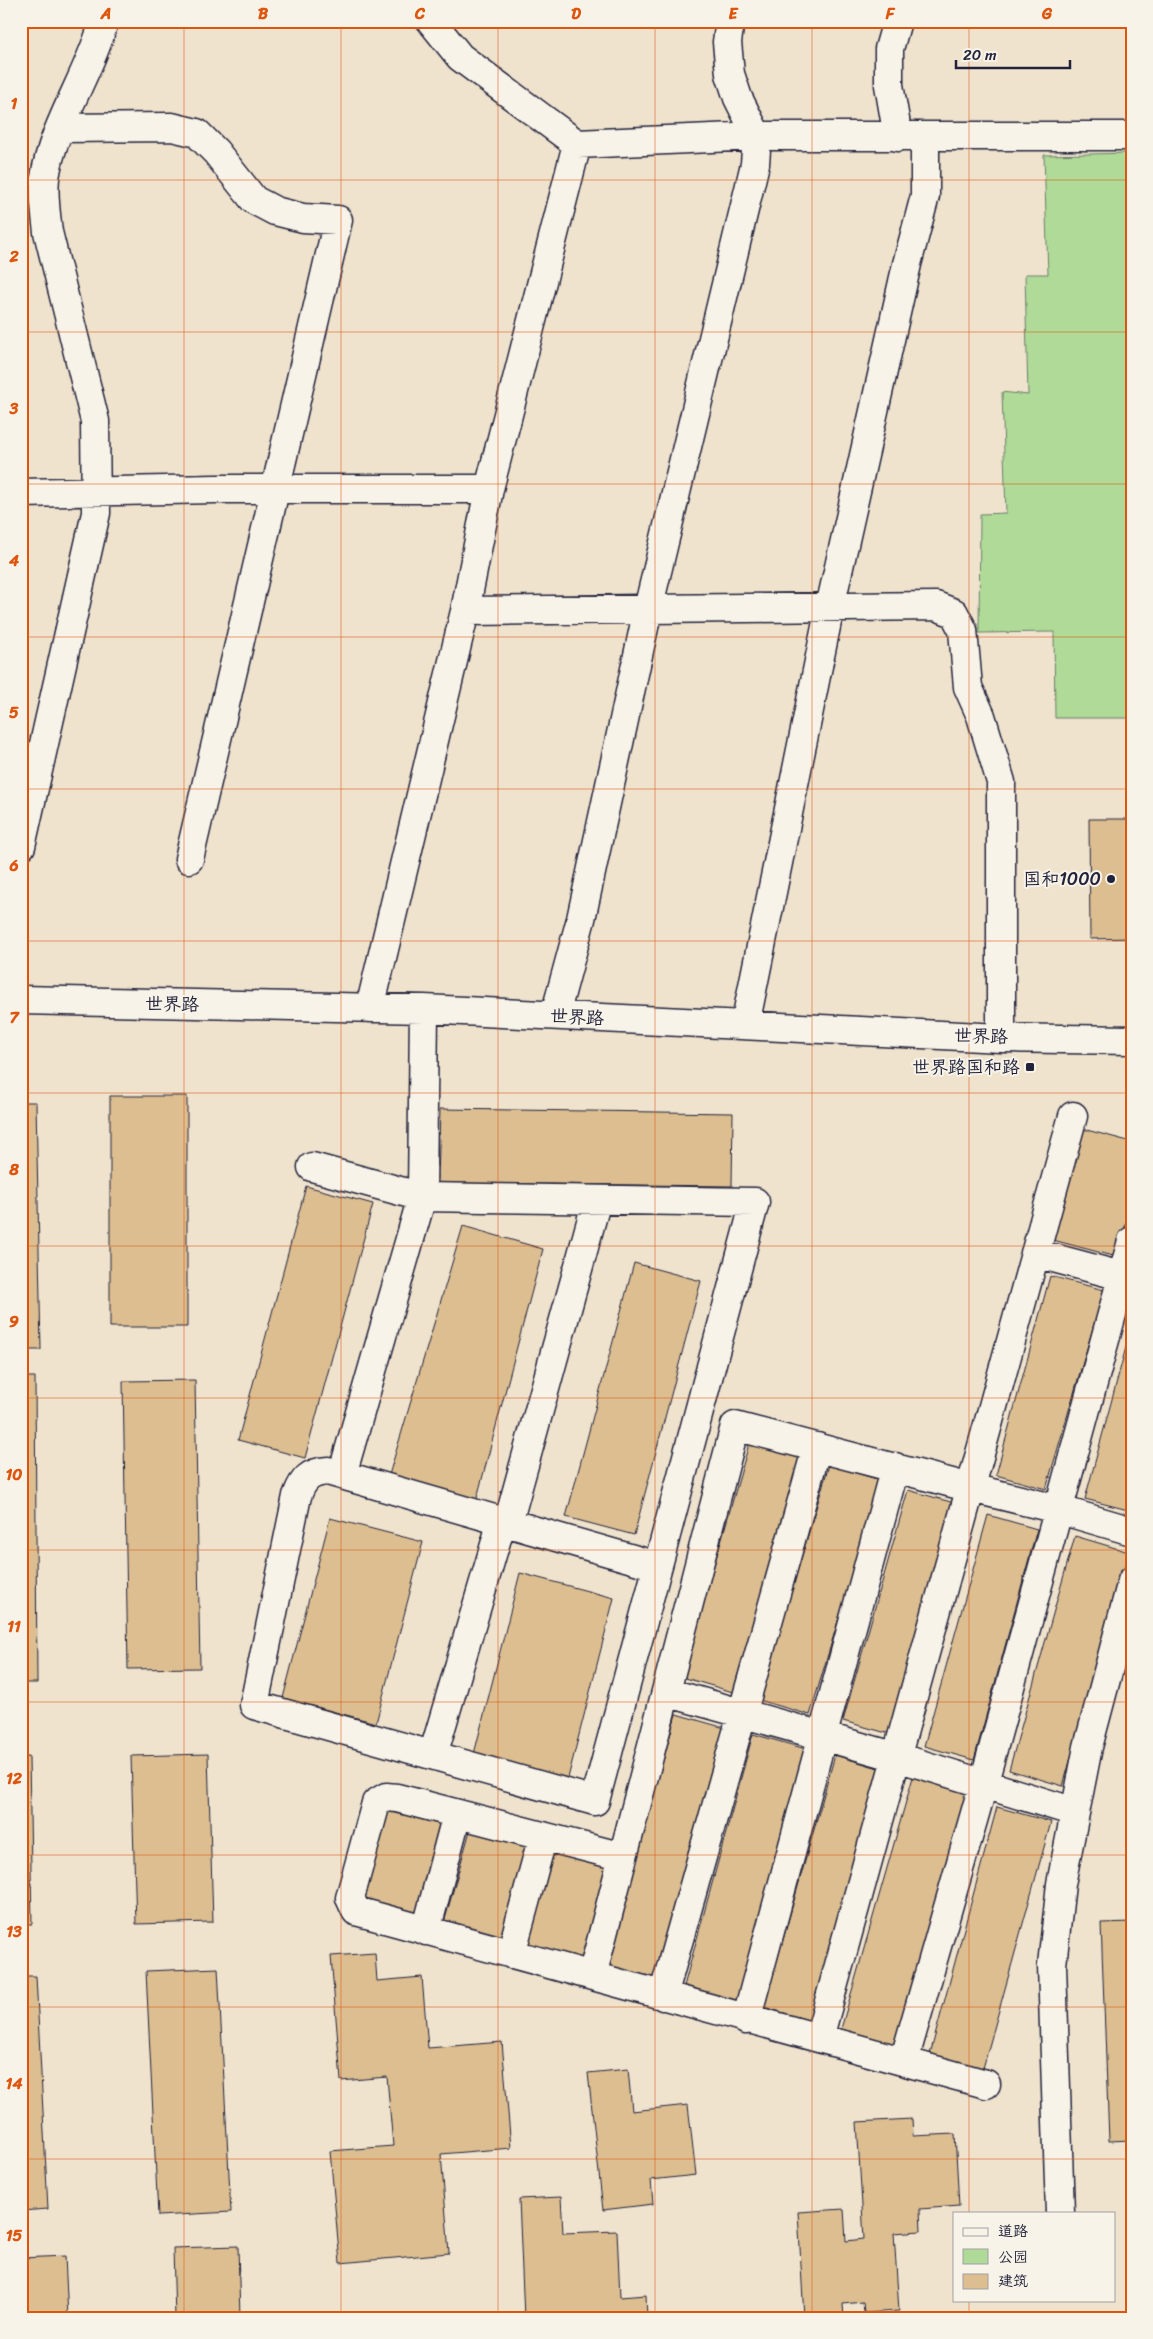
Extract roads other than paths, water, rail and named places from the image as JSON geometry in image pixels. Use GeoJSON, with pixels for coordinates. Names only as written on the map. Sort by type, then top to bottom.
{"type":"FeatureCollection","features":[{"type":"Feature","properties":{"kind":"street"},"geometry":{"type":"LineString","coordinates":[[21,846],[87,561],[96,513],[94,421],[48,232],[45,201],[46,178],[56,138],[97,47],[104,21]]}},
{"type":"Feature","properties":{"kind":"street"},"geometry":{"type":"LineString","coordinates":[[431,21],[460,57],[577,144],[757,136],[1132,136]]}},
{"type":"Feature","properties":{"kind":"street"},"geometry":{"type":"LineString","coordinates":[[555,1015],[581,920],[648,609],[755,164],[757,136],[738,98],[730,74],[727,42],[730,21]]}},
{"type":"Feature","properties":{"kind":"street"},"geometry":{"type":"LineString","coordinates":[[897,21],[889,49],[889,84],[898,137]]}},
{"type":"Feature","properties":{"kind":"street"},"geometry":{"type":"LineString","coordinates":[[61,128],[172,128],[197,133],[216,152],[254,200],[275,211],[303,218],[338,220],[189,859]]}},
{"type":"Feature","properties":{"kind":"street"},"geometry":{"type":"LineString","coordinates":[[745,1025],[830,607],[907,264],[925,196],[925,137]]}},
{"type":"Feature","properties":{"kind":"street"},"geometry":{"type":"LineString","coordinates":[[370,1008],[465,611],[490,489],[577,144]]}},
{"type":"Feature","properties":{"kind":"street"},"geometry":{"type":"LineString","coordinates":[[21,492],[96,490],[490,489]]}},
{"type":"Feature","properties":{"kind":"street"},"geometry":{"type":"LineString","coordinates":[[465,611],[936,606],[954,613],[963,630],[968,687],[981,716],[1001,782],[1001,1038]]}},
{"type":"Feature","properties":{"kind":"street","name":"世界路"},"geometry":{"type":"LineString","coordinates":[[21,1000],[424,1009],[1001,1038],[1132,1040]]}},
{"type":"Feature","properties":{"kind":"street"},"geometry":{"type":"LineString","coordinates":[[342,1475],[422,1197],[424,1009]]}},
{"type":"Feature","properties":{"kind":"street"},"geometry":{"type":"LineString","coordinates":[[819,2038],[1073,1116]]}},
{"type":"Feature","properties":{"kind":"street"},"geometry":{"type":"LineString","coordinates":[[312,1167],[422,1197],[755,1202],[594,1801],[254,1705],[297,1496],[302,1482],[314,1472],[328,1471],[657,1566]]}},
{"type":"Feature","properties":{"kind":"street"},"geometry":{"type":"LineString","coordinates":[[433,1755],[505,1522],[597,1200]]}},
{"type":"Feature","properties":{"kind":"street"},"geometry":{"type":"LineString","coordinates":[[904,2061],[984,1782],[1057,1508],[1127,1262],[1035,1253]]}},
{"type":"Feature","properties":{"kind":"street"},"geometry":{"type":"LineString","coordinates":[[592,1976],[735,1426],[971,1488],[1057,1508],[1132,1531]]}},
{"type":"Feature","properties":{"kind":"street"},"geometry":{"type":"LineString","coordinates":[[663,1996],[817,1446]]}},
{"type":"Feature","properties":{"kind":"street"},"geometry":{"type":"LineString","coordinates":[[746,2020],[895,1467]]}},
{"type":"Feature","properties":{"kind":"street"},"geometry":{"type":"LineString","coordinates":[[1060,2212],[1052,1965],[1060,1884],[1088,1747],[1132,1581]]}},
{"type":"Feature","properties":{"kind":"street"},"geometry":{"type":"LineString","coordinates":[[666,1692],[822,1737],[897,1756],[1075,1812]]}},
{"type":"Feature","properties":{"kind":"street"},"geometry":{"type":"LineString","coordinates":[[623,1857],[397,1798],[386,1798],[376,1803],[350,1898],[356,1911],[746,2020],[986,2084]]}},
{"type":"Feature","properties":{"kind":"street"},"geometry":{"type":"LineString","coordinates":[[426,1931],[457,1814]]}},
{"type":"Feature","properties":{"kind":"street"},"geometry":{"type":"LineString","coordinates":[[511,1954],[543,1836]]}},
{"type":"Feature","properties":{"kind":"place","name":"国和1000"},"geometry":{"type":"Point","coordinates":[1111,879]}},
{"type":"Feature","properties":{"kind":"place","name":"世界路国和路"},"geometry":{"type":"Point","coordinates":[1030,1067]}}]}
